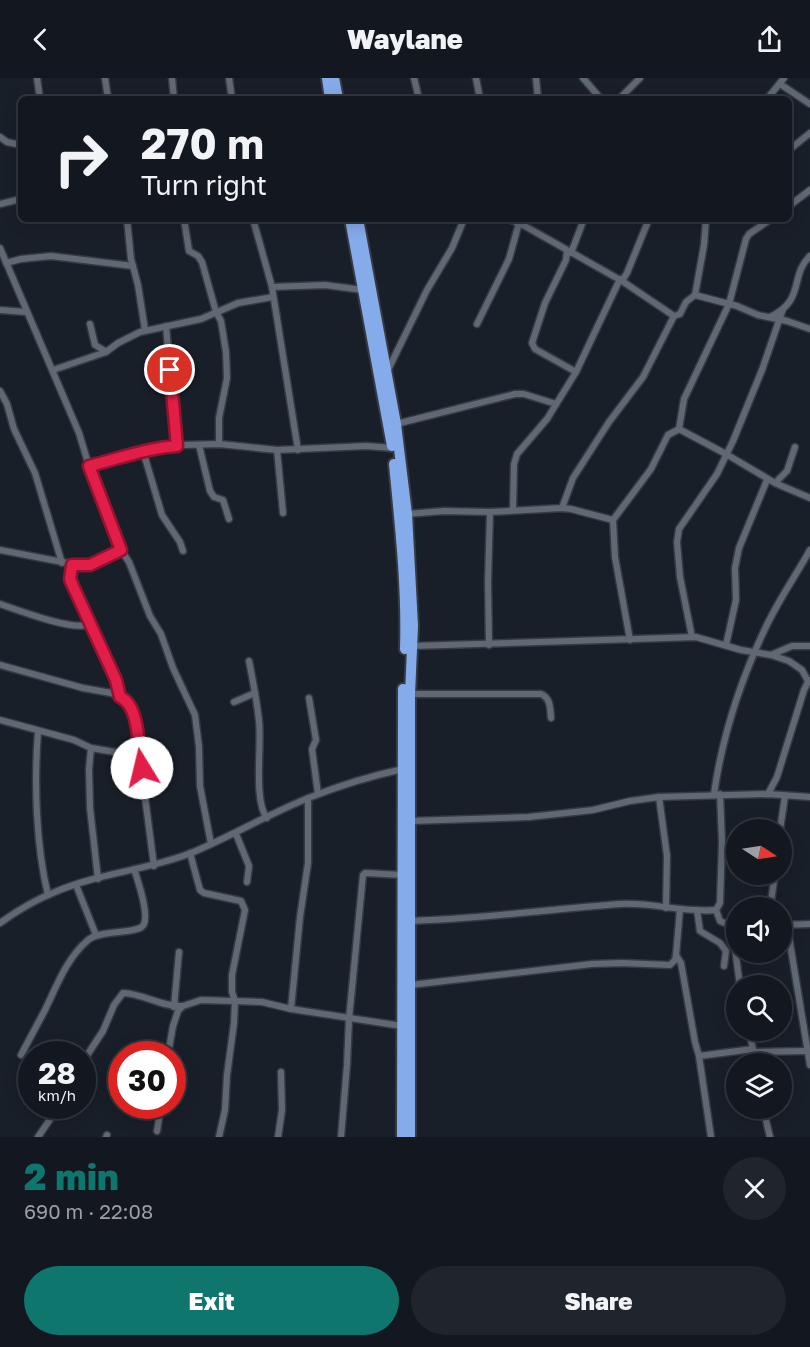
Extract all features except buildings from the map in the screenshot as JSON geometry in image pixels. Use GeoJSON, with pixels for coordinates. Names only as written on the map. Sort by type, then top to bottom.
{"type":"FeatureCollection","features":[{"type":"Feature","properties":{"kind":"highway"},"geometry":{"type":"LineString","coordinates":[[327,78],[330,96]]}},
{"type":"Feature","properties":{"kind":"highway"},"geometry":{"type":"LineString","coordinates":[[334,78],[337,96]]}},
{"type":"Feature","properties":{"kind":"highway"},"geometry":{"type":"LineString","coordinates":[[351,222],[393,448],[406,626],[403,769],[402,1137]]}},
{"type":"Feature","properties":{"kind":"highway"},"geometry":{"type":"LineString","coordinates":[[359,222],[396,424],[407,514],[413,626],[410,694],[410,1137]]}},
{"type":"Feature","properties":{"kind":"street"},"geometry":{"type":"LineString","coordinates":[[37,78],[40,96]]}},
{"type":"Feature","properties":{"kind":"street"},"geometry":{"type":"LineString","coordinates":[[105,78],[108,96]]}},
{"type":"Feature","properties":{"kind":"street"},"geometry":{"type":"LineString","coordinates":[[172,78],[174,96]]}},
{"type":"Feature","properties":{"kind":"street"},"geometry":{"type":"LineString","coordinates":[[229,78],[232,96]]}},
{"type":"Feature","properties":{"kind":"street"},"geometry":{"type":"LineString","coordinates":[[414,78],[418,96]]}},
{"type":"Feature","properties":{"kind":"street"},"geometry":{"type":"LineString","coordinates":[[476,78],[479,96]]}},
{"type":"Feature","properties":{"kind":"street"},"geometry":{"type":"LineString","coordinates":[[536,78],[538,96]]}},
{"type":"Feature","properties":{"kind":"street"},"geometry":{"type":"LineString","coordinates":[[583,78],[598,96]]}},
{"type":"Feature","properties":{"kind":"street"},"geometry":{"type":"LineString","coordinates":[[622,96],[639,78]]}},
{"type":"Feature","properties":{"kind":"street"},"geometry":{"type":"LineString","coordinates":[[770,96],[782,81],[810,104]]}},
{"type":"Feature","properties":{"kind":"street"},"geometry":{"type":"LineString","coordinates":[[792,148],[810,133]]}},
{"type":"Feature","properties":{"kind":"street"},"geometry":{"type":"LineString","coordinates":[[0,137],[7,142],[18,144]]}},
{"type":"Feature","properties":{"kind":"street"},"geometry":{"type":"LineString","coordinates":[[792,205],[810,190]]}},
{"type":"Feature","properties":{"kind":"street"},"geometry":{"type":"LineString","coordinates":[[0,204],[18,200]]}},
{"type":"Feature","properties":{"kind":"street"},"geometry":{"type":"LineString","coordinates":[[127,222],[145,330]]}},
{"type":"Feature","properties":{"kind":"street"},"geometry":{"type":"LineString","coordinates":[[184,222],[189,250],[198,255],[202,262],[216,312],[221,321],[227,369],[226,387],[219,418],[219,444]]}},
{"type":"Feature","properties":{"kind":"street"},"geometry":{"type":"LineString","coordinates":[[254,222],[272,287],[298,450]]}},
{"type":"Feature","properties":{"kind":"street"},"geometry":{"type":"LineString","coordinates":[[386,375],[427,290],[452,248],[463,222]]}},
{"type":"Feature","properties":{"kind":"street"},"geometry":{"type":"LineString","coordinates":[[477,324],[509,259],[522,222],[569,252],[621,280],[674,316]]}},
{"type":"Feature","properties":{"kind":"street"},"geometry":{"type":"LineString","coordinates":[[576,372],[535,349],[532,343],[545,303],[583,222]]}},
{"type":"Feature","properties":{"kind":"street"},"geometry":{"type":"LineString","coordinates":[[513,510],[514,464],[517,454],[543,425],[576,372],[621,280],[627,273],[648,222]]}},
{"type":"Feature","properties":{"kind":"street"},"geometry":{"type":"LineString","coordinates":[[562,508],[573,478],[609,422],[643,377],[674,316],[680,314],[686,302],[695,295],[706,222]]}},
{"type":"Feature","properties":{"kind":"street"},"geometry":{"type":"LineString","coordinates":[[679,429],[684,399],[729,304],[746,239],[749,234],[767,222]]}},
{"type":"Feature","properties":{"kind":"street"},"geometry":{"type":"LineString","coordinates":[[0,248],[78,434],[121,550],[132,568],[150,616],[161,634],[173,668],[195,715],[200,786],[211,844]]}},
{"type":"Feature","properties":{"kind":"street"},"geometry":{"type":"LineString","coordinates":[[6,263],[51,256],[133,266]]}},
{"type":"Feature","properties":{"kind":"street"},"geometry":{"type":"LineString","coordinates":[[770,317],[783,309],[795,293],[801,268],[810,256]]}},
{"type":"Feature","properties":{"kind":"street"},"geometry":{"type":"LineString","coordinates":[[272,287],[325,285],[363,290]]}},
{"type":"Feature","properties":{"kind":"street"},"geometry":{"type":"LineString","coordinates":[[695,295],[810,329]]}},
{"type":"Feature","properties":{"kind":"street"},"geometry":{"type":"LineString","coordinates":[[52,370],[106,352],[125,338],[145,330],[201,319],[238,303],[273,297]]}},
{"type":"Feature","properties":{"kind":"street"},"geometry":{"type":"LineString","coordinates":[[692,637],[680,577],[678,535],[682,522],[717,474],[762,370],[783,309]]}},
{"type":"Feature","properties":{"kind":"street"},"geometry":{"type":"LineString","coordinates":[[0,310],[26,312]]}},
{"type":"Feature","properties":{"kind":"street"},"geometry":{"type":"LineString","coordinates":[[90,324],[95,345],[106,352]]}},
{"type":"Feature","properties":{"kind":"street"},"geometry":{"type":"LineString","coordinates":[[166,326],[177,446]]}},
{"type":"Feature","properties":{"kind":"street"},"geometry":{"type":"LineString","coordinates":[[0,391],[7,404],[14,429],[35,473],[62,563]]}},
{"type":"Feature","properties":{"kind":"street"},"geometry":{"type":"LineString","coordinates":[[396,424],[515,394],[524,393],[556,404]]}},
{"type":"Feature","properties":{"kind":"street"},"geometry":{"type":"LineString","coordinates":[[679,429],[726,454],[767,480],[810,498]]}},
{"type":"Feature","properties":{"kind":"street"},"geometry":{"type":"LineString","coordinates":[[630,640],[615,557],[613,520],[651,469],[668,435],[679,429]]}},
{"type":"Feature","properties":{"kind":"street"},"geometry":{"type":"LineString","coordinates":[[89,466],[143,451],[177,446],[219,444],[277,450],[366,446],[393,448]]}},
{"type":"Feature","properties":{"kind":"street"},"geometry":{"type":"LineString","coordinates":[[199,445],[210,491],[214,497],[223,500],[229,519]]}},
{"type":"Feature","properties":{"kind":"street"},"geometry":{"type":"LineString","coordinates":[[775,483],[787,471],[795,447]]}},
{"type":"Feature","properties":{"kind":"street"},"geometry":{"type":"LineString","coordinates":[[277,450],[283,513]]}},
{"type":"Feature","properties":{"kind":"street"},"geometry":{"type":"LineString","coordinates":[[143,451],[162,515],[180,542],[183,551]]}},
{"type":"Feature","properties":{"kind":"street"},"geometry":{"type":"LineString","coordinates":[[726,645],[736,600],[735,568],[739,548],[767,480]]}},
{"type":"Feature","properties":{"kind":"street"},"geometry":{"type":"LineString","coordinates":[[407,514],[562,508],[613,520]]}},
{"type":"Feature","properties":{"kind":"street"},"geometry":{"type":"LineString","coordinates":[[489,645],[490,512]]}},
{"type":"Feature","properties":{"kind":"street"},"geometry":{"type":"LineString","coordinates":[[0,550],[72,565],[90,565],[121,550]]}},
{"type":"Feature","properties":{"kind":"street"},"geometry":{"type":"LineString","coordinates":[[726,923],[720,921],[716,910],[720,903],[722,833],[717,794],[721,751],[754,653],[792,578],[810,550]]}},
{"type":"Feature","properties":{"kind":"street"},"geometry":{"type":"LineString","coordinates":[[72,565],[70,579],[116,680],[120,697]]}},
{"type":"Feature","properties":{"kind":"street"},"geometry":{"type":"LineString","coordinates":[[0,604],[74,626],[81,627],[90,624]]}},
{"type":"Feature","properties":{"kind":"street"},"geometry":{"type":"LineString","coordinates":[[412,646],[692,637],[704,638],[754,653],[771,655],[797,666],[809,679],[777,777],[768,794]]}},
{"type":"Feature","properties":{"kind":"street"},"geometry":{"type":"LineString","coordinates":[[771,655],[792,646],[810,646]]}},
{"type":"Feature","properties":{"kind":"street"},"geometry":{"type":"LineString","coordinates":[[249,661],[260,723],[261,801],[267,818]]}},
{"type":"Feature","properties":{"kind":"street"},"geometry":{"type":"LineString","coordinates":[[0,665],[120,697],[128,702],[134,713],[154,866]]}},
{"type":"Feature","properties":{"kind":"street"},"geometry":{"type":"LineString","coordinates":[[234,702],[255,693]]}},
{"type":"Feature","properties":{"kind":"street"},"geometry":{"type":"LineString","coordinates":[[410,694],[541,694],[549,701],[551,718]]}},
{"type":"Feature","properties":{"kind":"street"},"geometry":{"type":"LineString","coordinates":[[309,698],[316,740],[312,749],[318,794]]}},
{"type":"Feature","properties":{"kind":"street"},"geometry":{"type":"LineString","coordinates":[[0,720],[74,740],[91,748],[139,756]]}},
{"type":"Feature","properties":{"kind":"street"},"geometry":{"type":"LineString","coordinates":[[38,732],[36,758],[40,847],[48,895]]}},
{"type":"Feature","properties":{"kind":"street"},"geometry":{"type":"LineString","coordinates":[[91,748],[90,808],[98,879]]}},
{"type":"Feature","properties":{"kind":"street"},"geometry":{"type":"LineString","coordinates":[[0,923],[23,907],[48,895],[134,869],[154,866],[236,834],[318,794],[403,769]]}},
{"type":"Feature","properties":{"kind":"street"},"geometry":{"type":"LineString","coordinates":[[410,821],[529,817],[593,810],[659,797],[717,794],[810,797]]}},
{"type":"Feature","properties":{"kind":"street"},"geometry":{"type":"LineString","coordinates":[[782,819],[785,796]]}},
{"type":"Feature","properties":{"kind":"street"},"geometry":{"type":"LineString","coordinates":[[659,797],[667,856],[666,908]]}},
{"type":"Feature","properties":{"kind":"street"},"geometry":{"type":"LineString","coordinates":[[291,1009],[308,863],[308,798]]}},
{"type":"Feature","properties":{"kind":"street"},"geometry":{"type":"LineString","coordinates":[[236,834],[249,866],[248,882]]}},
{"type":"Feature","properties":{"kind":"street"},"geometry":{"type":"LineString","coordinates":[[190,853],[200,890],[204,893],[238,899],[244,903],[243,920],[232,975],[232,992],[235,1001],[225,1110],[219,1137]]}},
{"type":"Feature","properties":{"kind":"street"},"geometry":{"type":"LineString","coordinates":[[28,1041],[62,972],[79,950],[96,935],[113,931],[138,930],[144,925],[144,907],[134,869]]}},
{"type":"Feature","properties":{"kind":"street"},"geometry":{"type":"LineString","coordinates":[[341,1137],[349,1019],[363,873],[403,875]]}},
{"type":"Feature","properties":{"kind":"street"},"geometry":{"type":"LineString","coordinates":[[76,885],[96,935]]}},
{"type":"Feature","properties":{"kind":"street"},"geometry":{"type":"LineString","coordinates":[[411,921],[454,920],[620,904],[716,910]]}},
{"type":"Feature","properties":{"kind":"street"},"geometry":{"type":"LineString","coordinates":[[410,985],[583,965],[622,963],[670,965],[676,955],[680,909]]}},
{"type":"Feature","properties":{"kind":"street"},"geometry":{"type":"LineString","coordinates":[[697,910],[700,931],[720,943],[726,951],[724,966]]}},
{"type":"Feature","properties":{"kind":"street"},"geometry":{"type":"LineString","coordinates":[[792,925],[810,924]]}},
{"type":"Feature","properties":{"kind":"street"},"geometry":{"type":"LineString","coordinates":[[174,1007],[179,952]]}},
{"type":"Feature","properties":{"kind":"street"},"geometry":{"type":"LineString","coordinates":[[676,955],[681,963],[699,1056],[711,1137]]}},
{"type":"Feature","properties":{"kind":"street"},"geometry":{"type":"LineString","coordinates":[[791,963],[810,1065]]}},
{"type":"Feature","properties":{"kind":"street"},"geometry":{"type":"LineString","coordinates":[[96,1042],[114,1005],[123,993],[144,996],[174,1007],[201,1000],[262,1002],[349,1019],[402,1026]]}},
{"type":"Feature","properties":{"kind":"street"},"geometry":{"type":"LineString","coordinates":[[171,1041],[176,1017],[183,1006]]}},
{"type":"Feature","properties":{"kind":"street"},"geometry":{"type":"LineString","coordinates":[[752,1041],[754,1053]]}},
{"type":"Feature","properties":{"kind":"street"},"geometry":{"type":"LineString","coordinates":[[699,1056],[754,1050],[808,1051]]}},
{"type":"Feature","properties":{"kind":"street"},"geometry":{"type":"LineString","coordinates":[[278,1137],[282,1110],[281,1072]]}},
{"type":"Feature","properties":{"kind":"street"},"geometry":{"type":"LineString","coordinates":[[38,1137],[50,1119]]}},
{"type":"Feature","properties":{"kind":"street"},"geometry":{"type":"LineString","coordinates":[[157,1131],[159,1119]]}},
{"type":"Feature","properties":{"kind":"street"},"geometry":{"type":"LineString","coordinates":[[766,1119],[770,1137]]}},
{"type":"Feature","properties":{"kind":"route"},"geometry":{"type":"LineString","coordinates":[[142,768],[132,707],[120,697],[116,680],[70,579],[70,572],[72,565],[90,565],[121,550],[89,466],[130,454],[177,446],[170,370]]}}]}
